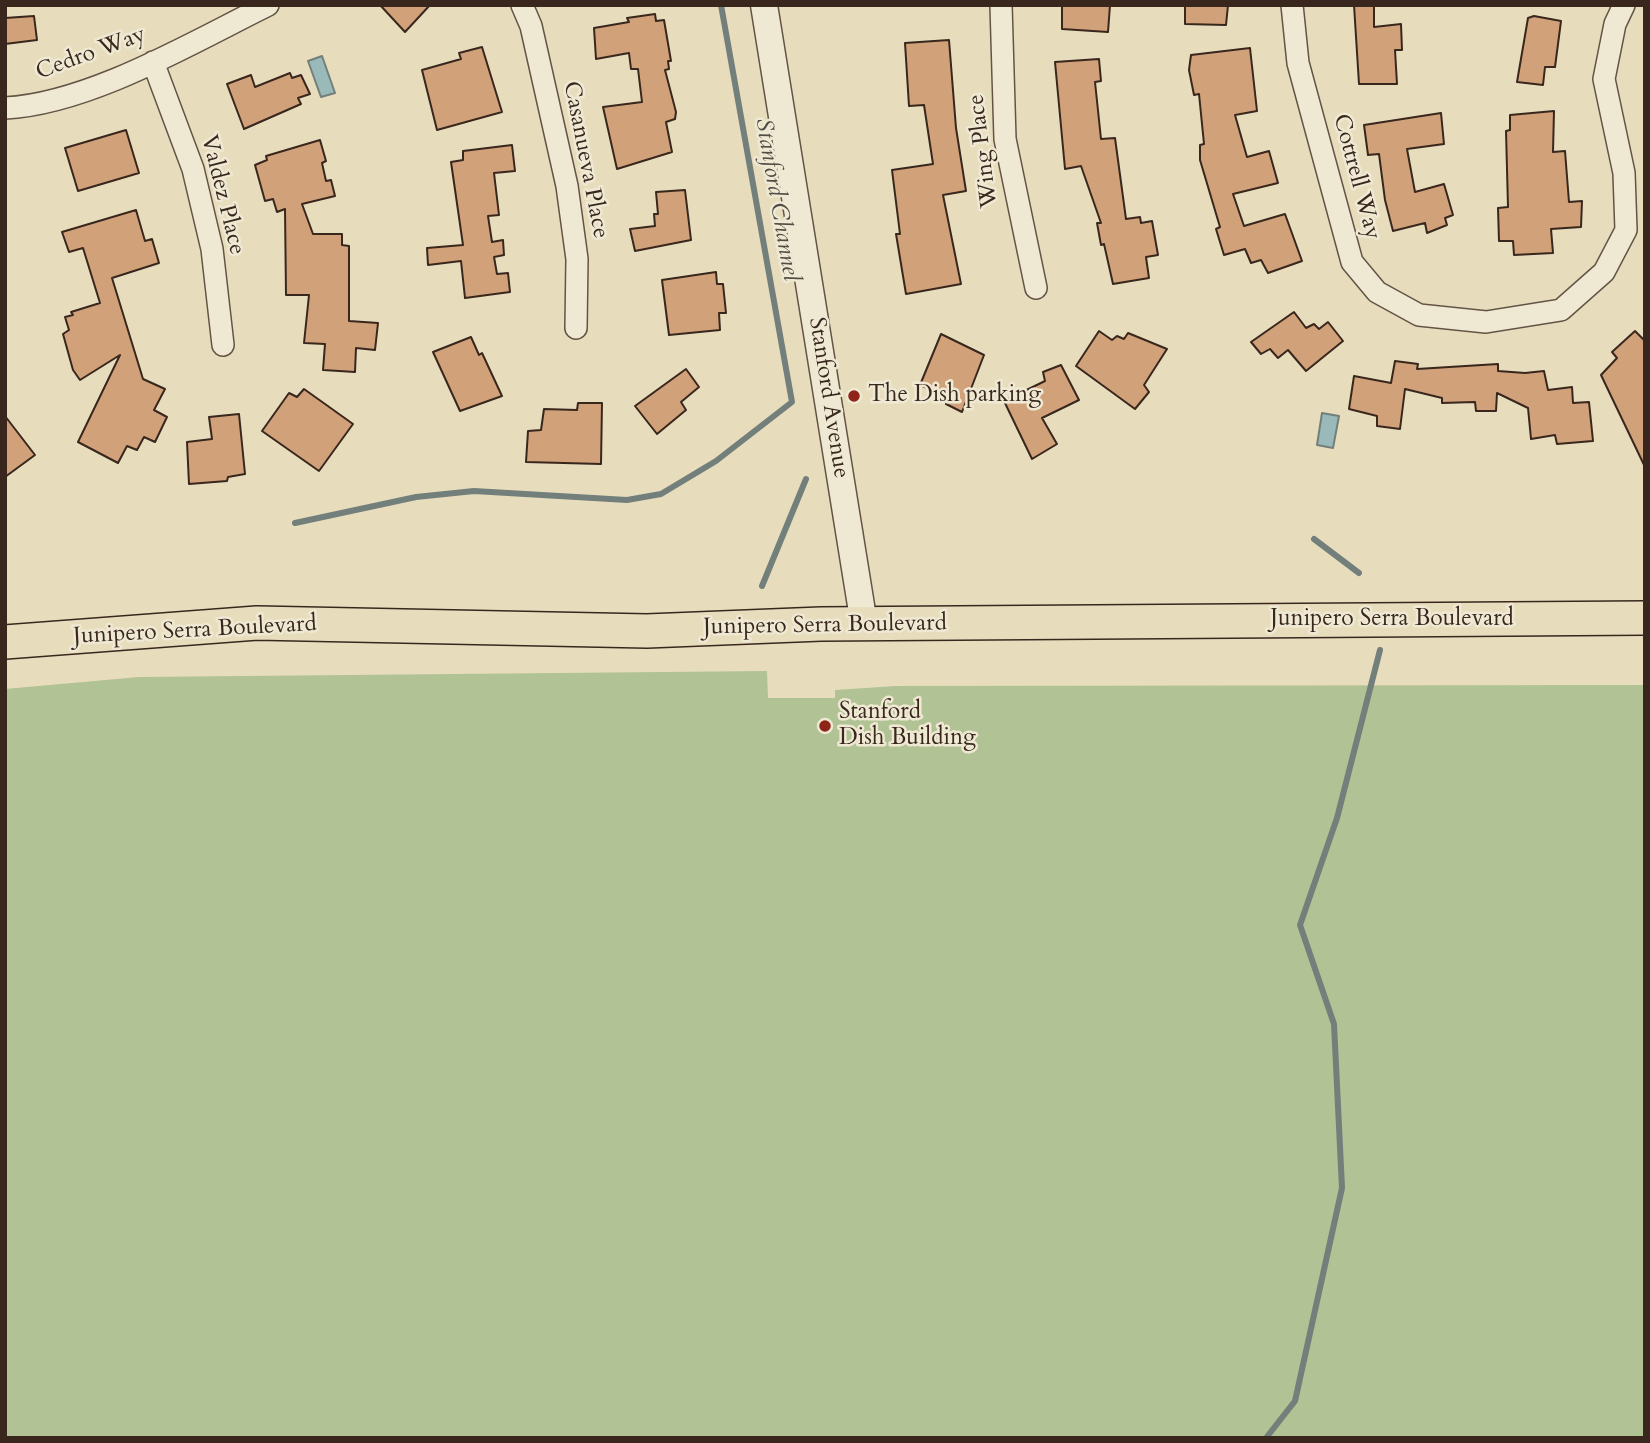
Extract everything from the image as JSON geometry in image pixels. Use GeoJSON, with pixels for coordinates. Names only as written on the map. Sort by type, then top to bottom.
{"type":"FeatureCollection","features":[{"type":"Feature","properties":{"kind":"main road","name":"Junipero Serra Boulevard"},"geometry":{"type":"LineString","coordinates":[[5,642],[257,623],[647,631],[864,624],[1645,618]]}},
{"type":"Feature","properties":{"kind":"street","name":"Cedro Way"},"geometry":{"type":"LineString","coordinates":[[5,108],[75,93],[153,62],[268,5]]}},
{"type":"Feature","properties":{"kind":"street","name":"Casanueva Place"},"geometry":{"type":"LineString","coordinates":[[522,5],[531,26],[567,186],[576,259],[576,328]]}},
{"type":"Feature","properties":{"kind":"street","name":"Stanford Avenue"},"geometry":{"type":"LineString","coordinates":[[764,5],[864,624]]}},
{"type":"Feature","properties":{"kind":"street","name":"Wing Place"},"geometry":{"type":"LineString","coordinates":[[1001,5],[1005,139],[1036,288]]}},
{"type":"Feature","properties":{"kind":"street","name":"Cottrell Way"},"geometry":{"type":"LineString","coordinates":[[1293,5],[1298,63],[1352,262],[1377,292],[1419,316],[1486,322],[1561,310],[1604,272],[1626,230],[1624,173],[1604,79],[1615,24],[1624,5]]}},
{"type":"Feature","properties":{"kind":"street","name":"Valdez Place"},"geometry":{"type":"LineString","coordinates":[[153,62],[193,169],[212,249],[223,345]]}},
{"type":"Feature","properties":{"kind":"green space"},"geometry":{"type":"Polygon","coordinates":[[[767,671],[768,698],[835,698],[835,690],[896,686],[1645,685],[1645,1438],[5,1438],[5,689],[139,677],[767,671]]]}},
{"type":"Feature","properties":{"kind":"water"},"geometry":{"type":"Polygon","coordinates":[[[322,56],[335,93],[321,97],[308,61],[322,56]]]}},
{"type":"Feature","properties":{"kind":"water"},"geometry":{"type":"Polygon","coordinates":[[[1322,413],[1339,416],[1333,448],[1317,445],[1322,413]]]}},
{"type":"Feature","properties":{"kind":"building"},"geometry":{"type":"Polygon","coordinates":[[[380,5],[430,5],[405,32],[380,5]]]}},
{"type":"Feature","properties":{"kind":"building"},"geometry":{"type":"Polygon","coordinates":[[[1062,5],[1110,5],[1108,32],[1062,29],[1062,5]]]}},
{"type":"Feature","properties":{"kind":"building"},"geometry":{"type":"Polygon","coordinates":[[[1185,5],[1228,5],[1226,25],[1185,24],[1185,5]]]}},
{"type":"Feature","properties":{"kind":"building"},"geometry":{"type":"Polygon","coordinates":[[[1354,5],[1374,5],[1374,27],[1401,24],[1402,50],[1395,50],[1397,84],[1359,84],[1354,5]]]}},
{"type":"Feature","properties":{"kind":"building"},"geometry":{"type":"Polygon","coordinates":[[[655,14],[656,21],[664,20],[671,61],[668,61],[669,69],[665,70],[676,112],[675,119],[666,122],[672,152],[617,169],[603,107],[642,102],[638,69],[631,69],[629,53],[596,59],[594,28],[629,22],[627,18],[655,14]]]}},
{"type":"Feature","properties":{"kind":"building"},"geometry":{"type":"Polygon","coordinates":[[[34,16],[37,40],[5,44],[5,18],[34,16]]]}},
{"type":"Feature","properties":{"kind":"building"},"geometry":{"type":"Polygon","coordinates":[[[1534,16],[1561,21],[1555,67],[1545,67],[1543,85],[1517,82],[1528,18],[1534,16]]]}},
{"type":"Feature","properties":{"kind":"building"},"geometry":{"type":"Polygon","coordinates":[[[949,40],[956,128],[966,191],[943,195],[961,284],[906,294],[896,234],[900,234],[892,170],[933,164],[924,105],[909,106],[905,43],[949,40]]]}},
{"type":"Feature","properties":{"kind":"building"},"geometry":{"type":"Polygon","coordinates":[[[482,47],[502,112],[437,130],[422,70],[461,59],[459,53],[482,47]]]}},
{"type":"Feature","properties":{"kind":"building"},"geometry":{"type":"Polygon","coordinates":[[[1250,48],[1257,111],[1235,115],[1247,157],[1269,151],[1278,183],[1233,194],[1244,226],[1285,214],[1302,261],[1268,273],[1261,260],[1251,263],[1245,249],[1224,255],[1216,229],[1220,227],[1200,160],[1200,145],[1204,144],[1199,94],[1194,95],[1189,70],[1191,55],[1250,48]]]}},
{"type":"Feature","properties":{"kind":"building"},"geometry":{"type":"Polygon","coordinates":[[[1099,59],[1101,81],[1095,82],[1101,139],[1115,138],[1126,219],[1140,217],[1141,223],[1152,221],[1158,255],[1146,257],[1149,278],[1113,284],[1104,244],[1101,245],[1097,223],[1101,223],[1081,166],[1065,169],[1055,62],[1099,59]]]}},
{"type":"Feature","properties":{"kind":"building"},"geometry":{"type":"Polygon","coordinates":[[[290,73],[292,78],[301,75],[310,94],[298,98],[301,104],[244,129],[227,84],[251,75],[255,87],[290,73]]]}},
{"type":"Feature","properties":{"kind":"building"},"geometry":{"type":"Polygon","coordinates":[[[1554,111],[1553,152],[1565,151],[1569,202],[1582,201],[1581,227],[1551,229],[1553,253],[1514,255],[1513,241],[1499,241],[1498,208],[1508,207],[1506,131],[1510,130],[1510,115],[1554,111]]]}},
{"type":"Feature","properties":{"kind":"building"},"geometry":{"type":"Polygon","coordinates":[[[1441,113],[1444,144],[1407,149],[1415,192],[1444,184],[1453,215],[1445,218],[1447,225],[1427,233],[1425,223],[1393,231],[1385,200],[1379,154],[1368,155],[1364,125],[1441,113]]]}},
{"type":"Feature","properties":{"kind":"building"},"geometry":{"type":"Polygon","coordinates":[[[126,130],[139,173],[78,191],[65,148],[126,130]]]}},
{"type":"Feature","properties":{"kind":"building"},"geometry":{"type":"Polygon","coordinates":[[[320,140],[326,161],[322,163],[326,181],[331,180],[335,196],[302,204],[313,234],[342,234],[342,245],[349,246],[349,321],[378,323],[375,350],[356,348],[355,372],[323,370],[325,344],[304,343],[309,295],[286,295],[285,209],[277,212],[273,199],[265,201],[255,165],[267,160],[266,156],[320,140]]]}},
{"type":"Feature","properties":{"kind":"building"},"geometry":{"type":"Polygon","coordinates":[[[512,145],[515,171],[494,173],[499,215],[488,216],[492,242],[503,240],[504,255],[494,257],[497,274],[508,273],[510,292],[465,298],[461,261],[428,265],[427,248],[463,245],[451,162],[463,160],[463,151],[512,145]]]}},
{"type":"Feature","properties":{"kind":"building"},"geometry":{"type":"Polygon","coordinates":[[[685,190],[691,240],[635,251],[630,229],[655,226],[654,214],[658,214],[656,192],[685,190]]]}},
{"type":"Feature","properties":{"kind":"building"},"geometry":{"type":"Polygon","coordinates":[[[136,210],[145,241],[152,239],[159,263],[112,278],[143,379],[165,389],[154,410],[167,417],[155,442],[144,437],[137,450],[127,446],[118,463],[78,442],[120,355],[80,380],[73,370],[63,334],[69,330],[65,317],[73,315],[71,312],[100,303],[83,248],[69,252],[62,232],[136,210]]]}},
{"type":"Feature","properties":{"kind":"building"},"geometry":{"type":"Polygon","coordinates":[[[716,272],[717,284],[723,284],[726,313],[719,313],[720,330],[669,335],[662,280],[716,272]]]}},
{"type":"Feature","properties":{"kind":"building"},"geometry":{"type":"Polygon","coordinates":[[[1294,312],[1306,328],[1314,324],[1319,329],[1328,322],[1343,341],[1306,371],[1288,350],[1278,358],[1270,349],[1261,354],[1251,342],[1294,312]]]}},
{"type":"Feature","properties":{"kind":"building"},"geometry":{"type":"Polygon","coordinates":[[[1099,331],[1112,340],[1117,336],[1124,339],[1128,333],[1167,349],[1144,385],[1149,392],[1135,409],[1076,366],[1099,331]]]}},
{"type":"Feature","properties":{"kind":"building"},"geometry":{"type":"Polygon","coordinates":[[[1635,331],[1645,341],[1645,467],[1601,375],[1617,358],[1612,352],[1635,331]]]}},
{"type":"Feature","properties":{"kind":"building"},"geometry":{"type":"Polygon","coordinates":[[[941,334],[984,355],[962,412],[946,404],[948,397],[920,385],[941,334]]]}},
{"type":"Feature","properties":{"kind":"building"},"geometry":{"type":"Polygon","coordinates":[[[471,337],[479,355],[482,353],[502,396],[460,411],[433,352],[471,337]]]}},
{"type":"Feature","properties":{"kind":"building"},"geometry":{"type":"Polygon","coordinates":[[[1395,361],[1418,364],[1417,369],[1498,364],[1498,371],[1544,371],[1548,390],[1572,387],[1573,403],[1589,402],[1593,441],[1557,444],[1555,435],[1531,439],[1528,408],[1497,393],[1496,411],[1476,411],[1475,402],[1442,403],[1442,398],[1405,389],[1400,429],[1377,426],[1377,416],[1349,409],[1354,376],[1391,383],[1395,361]]]}},
{"type":"Feature","properties":{"kind":"building"},"geometry":{"type":"Polygon","coordinates":[[[1061,365],[1079,400],[1042,418],[1057,444],[1032,459],[1004,401],[1045,381],[1043,372],[1061,365]]]}},
{"type":"Feature","properties":{"kind":"building"},"geometry":{"type":"Polygon","coordinates":[[[686,369],[699,387],[681,402],[686,410],[657,434],[635,406],[686,369]]]}},
{"type":"Feature","properties":{"kind":"building"},"geometry":{"type":"Polygon","coordinates":[[[304,389],[353,424],[319,471],[262,431],[289,393],[297,397],[304,389]]]}},
{"type":"Feature","properties":{"kind":"building"},"geometry":{"type":"Polygon","coordinates":[[[578,403],[602,403],[601,464],[526,462],[528,431],[541,430],[544,409],[577,410],[578,403]]]}},
{"type":"Feature","properties":{"kind":"building"},"geometry":{"type":"Polygon","coordinates":[[[239,414],[245,474],[228,477],[227,481],[189,484],[187,442],[212,439],[209,417],[239,414]]]}},
{"type":"Feature","properties":{"kind":"building"},"geometry":{"type":"Polygon","coordinates":[[[5,416],[35,455],[5,477],[5,416]]]}},
{"type":"Feature","properties":{"kind":"waterway"},"geometry":{"type":"LineString","coordinates":[[295,523],[416,497],[474,491],[627,500],[661,494],[716,461],[792,402],[721,5]]}},
{"type":"Feature","properties":{"kind":"waterway","name":"Stanford Channel"},"geometry":{"type":"LineString","coordinates":[[762,586],[806,479]]}},
{"type":"Feature","properties":{"kind":"waterway"},"geometry":{"type":"LineString","coordinates":[[1314,539],[1359,573]]}},
{"type":"Feature","properties":{"kind":"waterway"},"geometry":{"type":"LineString","coordinates":[[1266,1438],[1295,1401],[1342,1188],[1334,1024],[1300,925],[1337,818],[1380,650]]}},
{"type":"Feature","properties":{"kind":"place","name":"The Dish parking"},"geometry":{"type":"Point","coordinates":[854,396]}},
{"type":"Feature","properties":{"kind":"place","name":"Stanford Dish Building"},"geometry":{"type":"Point","coordinates":[825,726]}}]}
